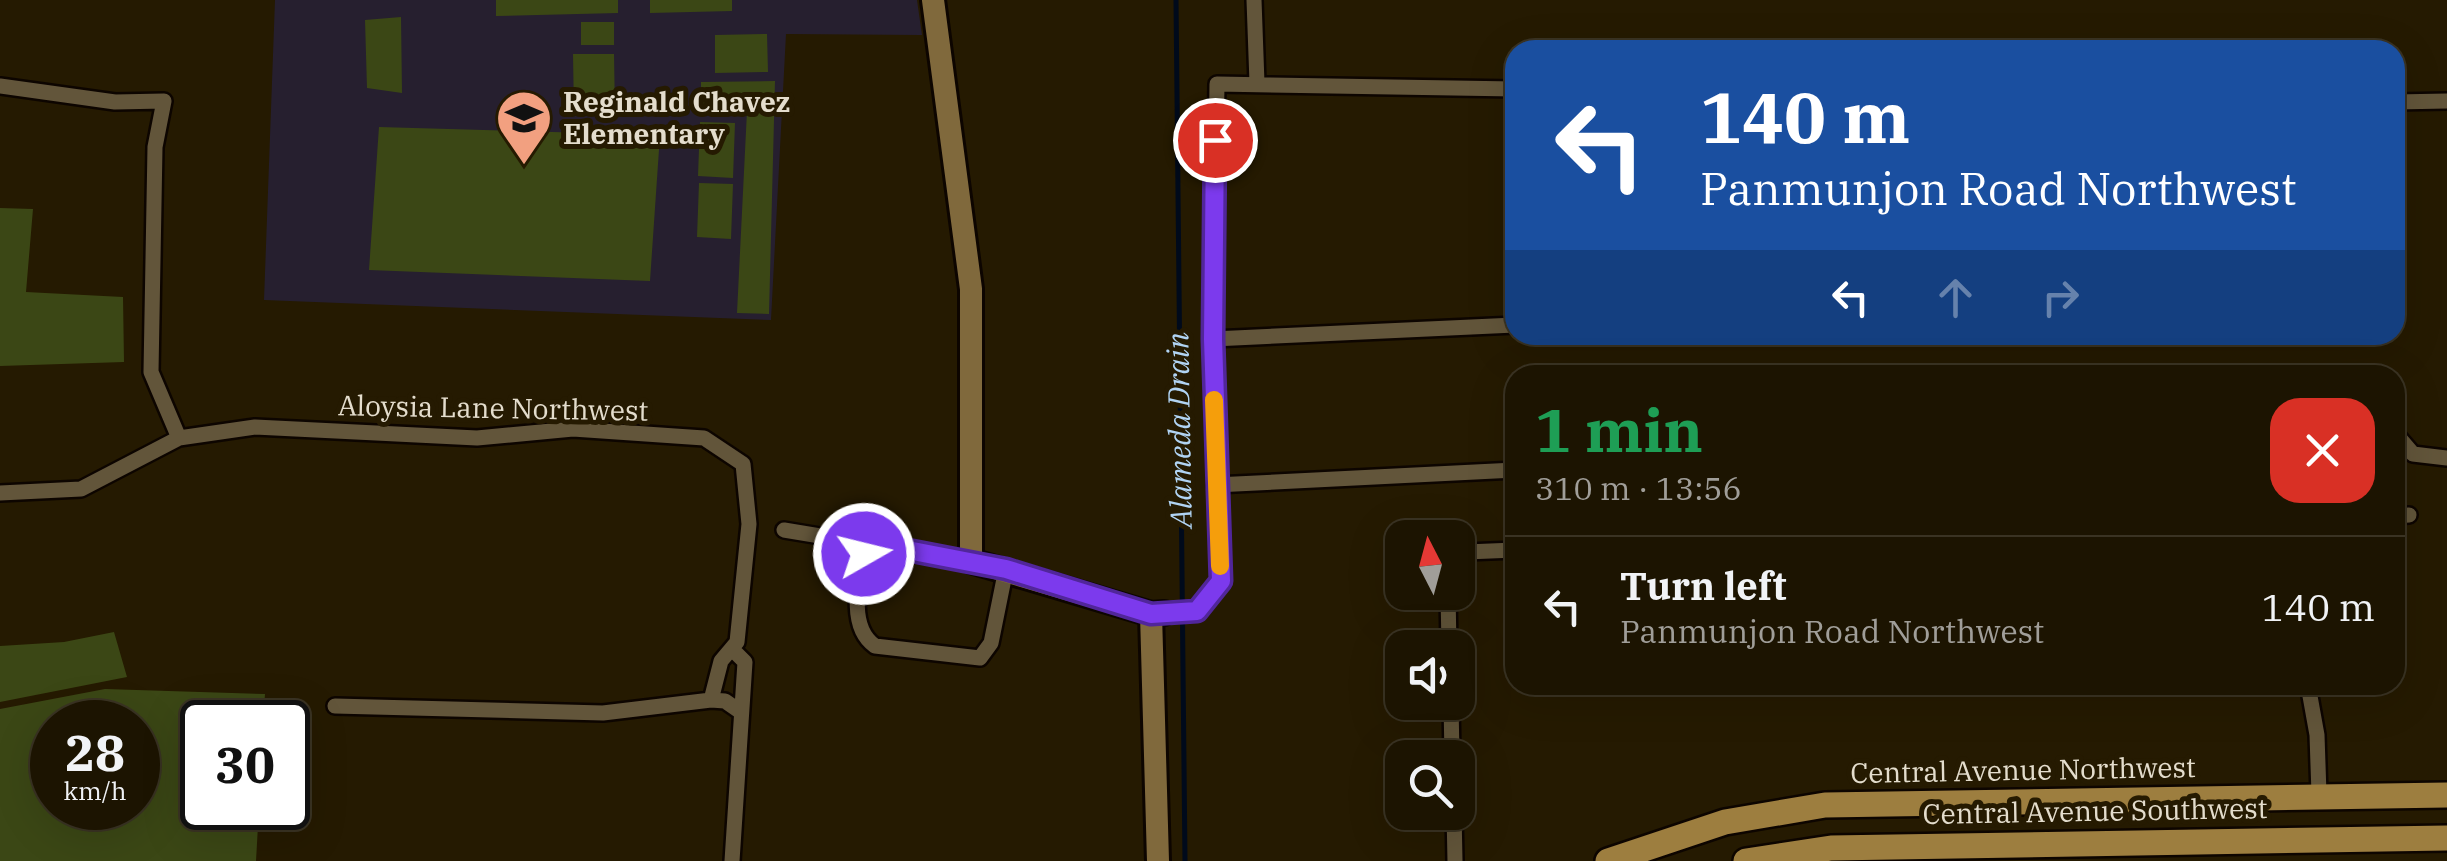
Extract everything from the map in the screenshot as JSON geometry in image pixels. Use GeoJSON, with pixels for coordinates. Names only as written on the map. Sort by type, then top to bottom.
{"type":"FeatureCollection","features":[{"type":"Feature","properties":{"kind":"main road","name":"Central Avenue Northwest"},"geometry":{"type":"LineString","coordinates":[[1608,861],[1725,822],[1824,805],[2319,794],[2447,795]]}},
{"type":"Feature","properties":{"kind":"main road","name":"Central Avenue Southwest"},"geometry":{"type":"LineString","coordinates":[[1746,861],[1831,848],[2309,849],[2447,838]]}},
{"type":"Feature","properties":{"kind":"street"},"geometry":{"type":"LineString","coordinates":[[933,0],[971,290],[972,561]]}},
{"type":"Feature","properties":{"kind":"street"},"geometry":{"type":"LineString","coordinates":[[1254,0],[1258,84]]}},
{"type":"Feature","properties":{"kind":"street"},"geometry":{"type":"LineString","coordinates":[[784,530],[972,561],[1158,613],[1197,611],[1221,581],[1213,339],[1217,84],[1505,89]]}},
{"type":"Feature","properties":{"kind":"street"},"geometry":{"type":"LineString","coordinates":[[0,86],[115,102],[164,101],[155,147],[150,372],[180,438]]}},
{"type":"Feature","properties":{"kind":"street"},"geometry":{"type":"LineString","coordinates":[[2405,102],[2447,101]]}},
{"type":"Feature","properties":{"kind":"street"},"geometry":{"type":"LineString","coordinates":[[1213,339],[1505,325]]}},
{"type":"Feature","properties":{"kind":"street","name":"Aloysia Lane Northwest"},"geometry":{"type":"LineString","coordinates":[[0,493],[81,489],[180,438],[256,427],[477,438],[573,428],[704,438],[742,464],[749,524],[734,650],[722,661],[712,700]]}},
{"type":"Feature","properties":{"kind":"street"},"geometry":{"type":"LineString","coordinates":[[2405,445],[2413,454],[2447,458]]}},
{"type":"Feature","properties":{"kind":"street"},"geometry":{"type":"LineString","coordinates":[[1216,485],[1505,471]]}},
{"type":"Feature","properties":{"kind":"street"},"geometry":{"type":"LineString","coordinates":[[866,542],[858,624],[864,639],[874,646],[980,658],[991,642],[1006,569]]}},
{"type":"Feature","properties":{"kind":"street"},"geometry":{"type":"LineString","coordinates":[[1475,556],[1505,552]]}},
{"type":"Feature","properties":{"kind":"street"},"geometry":{"type":"LineString","coordinates":[[1158,613],[1158,861]]}},
{"type":"Feature","properties":{"kind":"street","name":"Aloysia Lane Northwest"},"geometry":{"type":"LineString","coordinates":[[732,861],[738,710],[744,662],[734,650]]}},
{"type":"Feature","properties":{"kind":"street"},"geometry":{"type":"LineString","coordinates":[[2310,695],[2318,736],[2319,794]]}},
{"type":"Feature","properties":{"kind":"street"},"geometry":{"type":"LineString","coordinates":[[335,706],[603,714],[712,700],[725,701],[738,710]]}},
{"type":"Feature","properties":{"kind":"street"},"geometry":{"type":"LineString","coordinates":[[1454,830],[1455,861]]}},
{"type":"Feature","properties":{"kind":"shaded area","name":"Reginald Chavez Elementary"},"geometry":{"type":"Polygon","coordinates":[[[275,0],[917,0],[922,35],[786,34],[771,320],[264,300],[275,0]]]}},
{"type":"Feature","properties":{"kind":"green space"},"geometry":{"type":"Polygon","coordinates":[[[496,0],[618,0],[618,13],[496,16],[496,0]]]}},
{"type":"Feature","properties":{"kind":"green space"},"geometry":{"type":"Polygon","coordinates":[[[650,0],[732,0],[732,11],[650,13],[650,0]]]}},
{"type":"Feature","properties":{"kind":"green space"},"geometry":{"type":"Polygon","coordinates":[[[401,17],[402,93],[367,88],[365,20],[401,17]]]}},
{"type":"Feature","properties":{"kind":"green space"},"geometry":{"type":"Polygon","coordinates":[[[581,22],[614,22],[614,45],[581,45],[581,22]]]}},
{"type":"Feature","properties":{"kind":"green space"},"geometry":{"type":"Polygon","coordinates":[[[767,34],[768,72],[715,73],[715,35],[767,34]]]}},
{"type":"Feature","properties":{"kind":"green space"},"geometry":{"type":"Polygon","coordinates":[[[573,54],[614,54],[615,113],[574,114],[573,54]]]}},
{"type":"Feature","properties":{"kind":"green space"},"geometry":{"type":"Polygon","coordinates":[[[775,81],[769,314],[737,313],[747,111],[701,110],[701,82],[775,81]]]}},
{"type":"Feature","properties":{"kind":"green space"},"geometry":{"type":"Polygon","coordinates":[[[700,122],[735,123],[733,178],[698,176],[700,122]]]}},
{"type":"Feature","properties":{"kind":"green space"},"geometry":{"type":"Polygon","coordinates":[[[379,127],[660,135],[650,281],[369,270],[379,127]]]}},
{"type":"Feature","properties":{"kind":"green space"},"geometry":{"type":"Polygon","coordinates":[[[699,183],[733,184],[731,239],[697,237],[699,183]]]}},
{"type":"Feature","properties":{"kind":"green space"},"geometry":{"type":"Polygon","coordinates":[[[0,208],[33,209],[26,292],[123,297],[124,362],[0,366],[0,208]]]}},
{"type":"Feature","properties":{"kind":"green space"},"geometry":{"type":"Polygon","coordinates":[[[114,632],[127,677],[0,702],[0,646],[64,642],[114,632]]]}},
{"type":"Feature","properties":{"kind":"green space"},"geometry":{"type":"Polygon","coordinates":[[[105,689],[265,694],[265,700],[180,700],[180,830],[258,830],[256,861],[0,861],[0,709],[30,703],[30,830],[160,830],[160,700],[47,700],[105,689]]]}},
{"type":"Feature","properties":{"kind":"waterway","name":"Alameda Drain"},"geometry":{"type":"LineString","coordinates":[[1176,0],[1185,861]]}},
{"type":"Feature","properties":{"kind":"slow traffic"},"geometry":{"type":"LineString","coordinates":[[1214,400],[1220,566]]}},
{"type":"Feature","properties":{"kind":"place","name":"Reginald Chavez Elementary"},"geometry":{"type":"Point","coordinates":[524,167]}},
{"type":"Feature","properties":{"kind":"route"},"geometry":{"type":"LineString","coordinates":[[864,554],[866,542],[972,561],[1151,614],[1197,611],[1210,598],[1221,581],[1213,339],[1215,140]]}}]}
